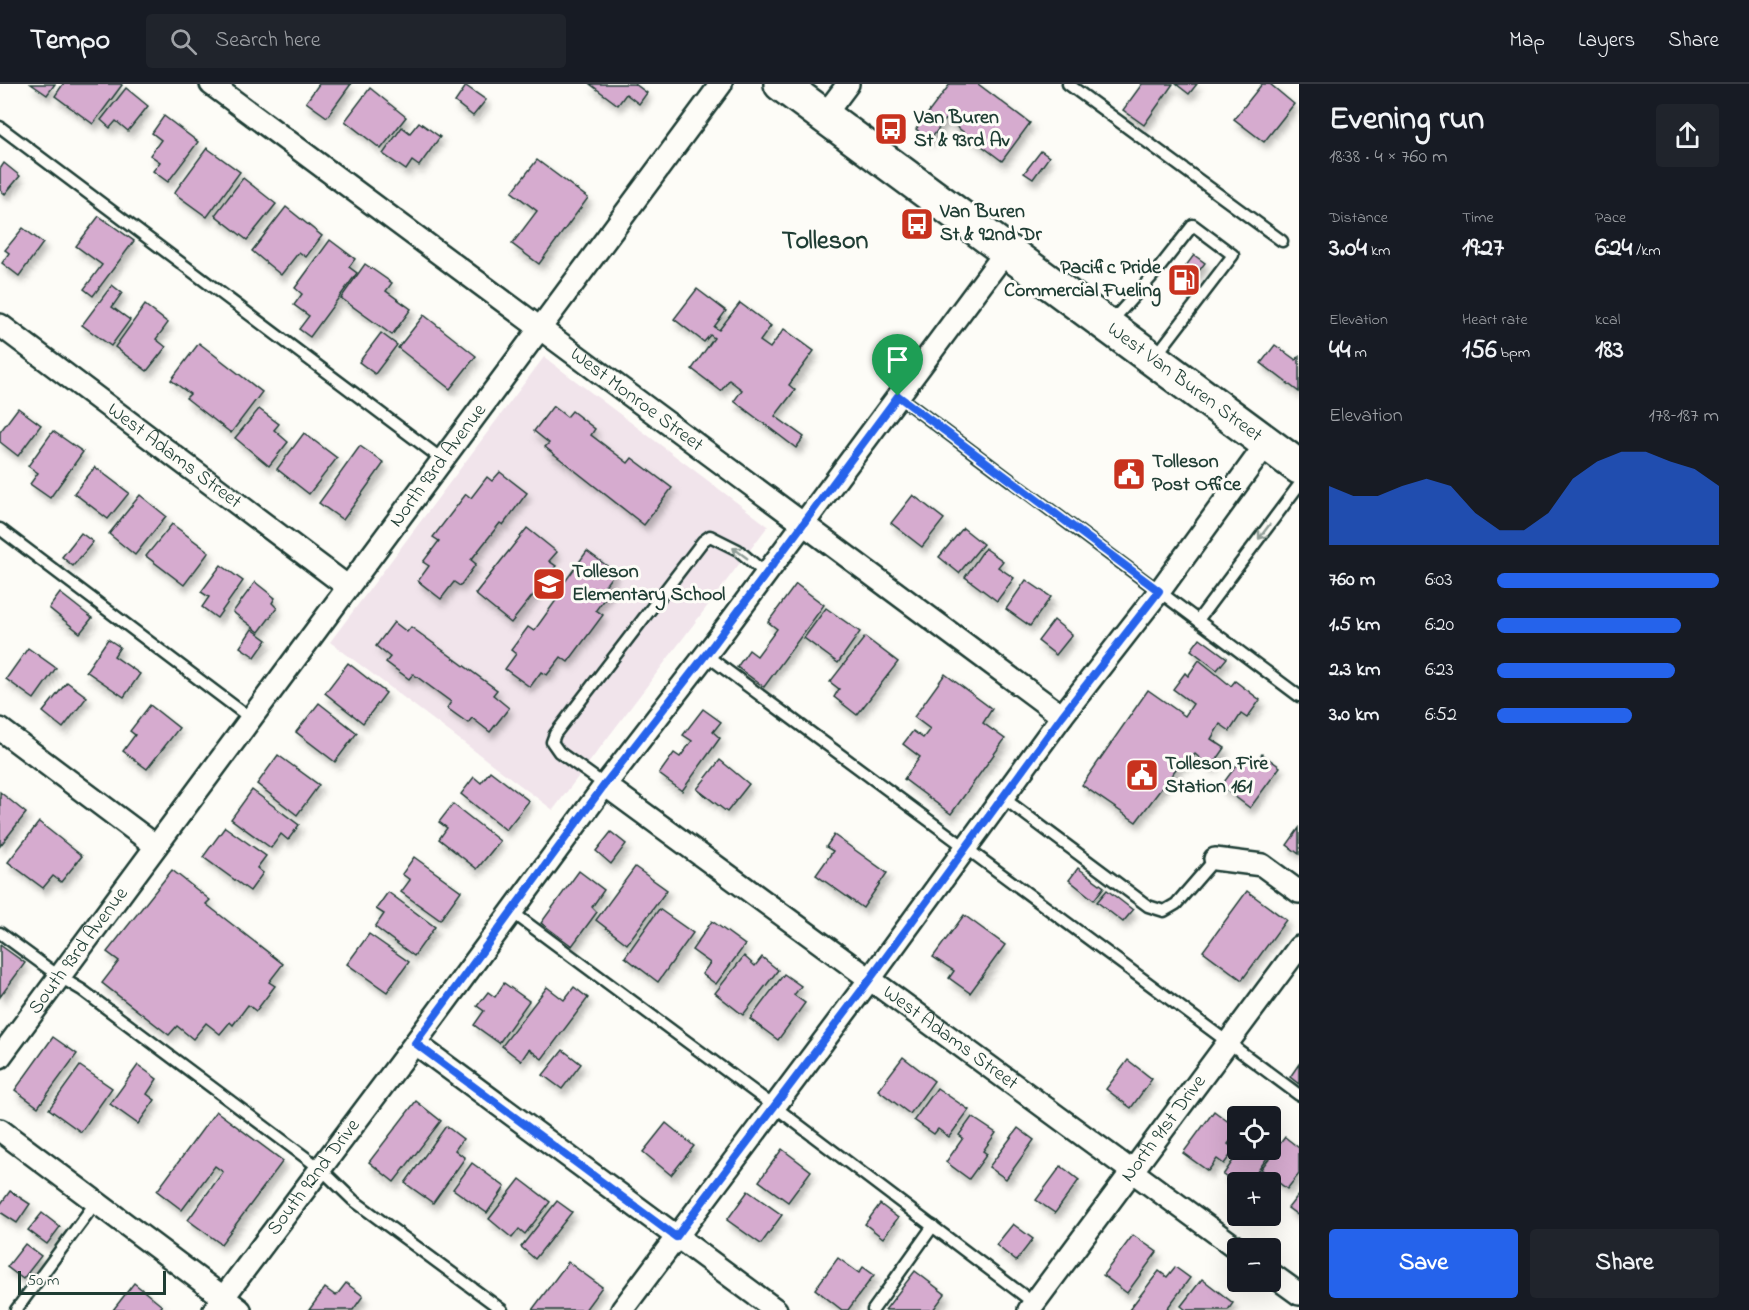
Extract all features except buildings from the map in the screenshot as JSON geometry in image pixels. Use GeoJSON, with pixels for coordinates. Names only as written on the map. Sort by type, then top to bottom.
{"type":"FeatureCollection","features":[{"type":"Feature","properties":{"kind":"main road","name":"West Van Buren Street"},"geometry":{"type":"LineString","coordinates":[[781,84],[1299,467]]}},
{"type":"Feature","properties":{"kind":"street","name":"West Monroe Street"},"geometry":{"type":"LineString","coordinates":[[211,84],[1062,716]]}},
{"type":"Feature","properties":{"kind":"street","name":"North 93rd Avenue"},"geometry":{"type":"LineString","coordinates":[[156,846],[721,84]]}},
{"type":"Feature","properties":{"kind":"street"},"geometry":{"type":"LineString","coordinates":[[824,116],[848,84]]}},
{"type":"Feature","properties":{"kind":"street","name":"South 92nd Drive"},"geometry":{"type":"LineString","coordinates":[[226,1306],[321,1169],[605,784],[804,524],[1007,250]]}},
{"type":"Feature","properties":{"kind":"street","name":"West Adams Street"},"geometry":{"type":"LineString","coordinates":[[0,325],[348,587]]}},
{"type":"Feature","properties":{"kind":"street"},"geometry":{"type":"LineString","coordinates":[[622,1310],[1267,443]]}},
{"type":"Feature","properties":{"kind":"street"},"geometry":{"type":"LineString","coordinates":[[0,729],[156,846]]}},
{"type":"Feature","properties":{"kind":"street","name":"West Adams Street"},"geometry":{"type":"LineString","coordinates":[[605,784],[1227,1241]]}},
{"type":"Feature","properties":{"kind":"street","name":"South 93rd Avenue"},"geometry":{"type":"LineString","coordinates":[[0,1056],[156,846]]}},
{"type":"Feature","properties":{"kind":"street"},"geometry":{"type":"LineString","coordinates":[[1215,859],[1262,865],[1299,892]]}},
{"type":"Feature","properties":{"kind":"street","name":"North 91st Drive"},"geometry":{"type":"LineString","coordinates":[[1034,1308],[1132,1171],[1299,947]]}},
{"type":"Feature","properties":{"kind":"street"},"geometry":{"type":"LineString","coordinates":[[415,1043],[776,1310]]}},
{"type":"Feature","properties":{"kind":"street"},"geometry":{"type":"LineString","coordinates":[[0,1130],[96,1202],[226,1306]]}},
{"type":"Feature","properties":{"kind":"street"},"geometry":{"type":"LineString","coordinates":[[1281,1281],[1299,1294]]}},
{"type":"Feature","properties":{"kind":"lane"},"geometry":{"type":"LineString","coordinates":[[1068,84],[1282,241]]}},
{"type":"Feature","properties":{"kind":"lane"},"geometry":{"type":"LineString","coordinates":[[0,127],[443,460]]}},
{"type":"Feature","properties":{"kind":"lane"},"geometry":{"type":"LineString","coordinates":[[1108,326],[1156,272],[1193,225],[1233,255],[1154,359]]}},
{"type":"Feature","properties":{"kind":"lane"},"geometry":{"type":"LineString","coordinates":[[898,396],[1299,696]]}},
{"type":"Feature","properties":{"kind":"lane"},"geometry":{"type":"LineString","coordinates":[[1198,620],[1299,485]]}},
{"type":"Feature","properties":{"kind":"lane"},"geometry":{"type":"LineString","coordinates":[[0,528],[250,718]]}},
{"type":"Feature","properties":{"kind":"lane"},"geometry":{"type":"LineString","coordinates":[[605,784],[559,752],[552,742],[555,734],[703,541],[710,536],[738,550],[766,574]]}},
{"type":"Feature","properties":{"kind":"lane"},"geometry":{"type":"LineString","coordinates":[[706,654],[1299,1095]]}},
{"type":"Feature","properties":{"kind":"lane"},"geometry":{"type":"LineString","coordinates":[[1002,798],[1148,906],[1156,909],[1164,911],[1176,904],[1215,859]]}},
{"type":"Feature","properties":{"kind":"lane"},"geometry":{"type":"LineString","coordinates":[[512,912],[933,1226],[1034,1308]]}},
{"type":"Feature","properties":{"kind":"lane"},"geometry":{"type":"LineString","coordinates":[[0,933],[60,977],[82,990],[321,1169],[353,1200],[502,1310]]}},
{"type":"Feature","properties":{"kind":"lane"},"geometry":{"type":"LineString","coordinates":[[16,1310],[96,1202]]}},
{"type":"Feature","properties":{"kind":"lane"},"geometry":{"type":"LineString","coordinates":[[873,1310],[933,1226]]}},
{"type":"Feature","properties":{"kind":"shaded area","name":"Tolleson Elementary School"},"geometry":{"type":"Polygon","coordinates":[[[544,357],[768,526],[553,810],[330,642],[544,357]]]}},
{"type":"Feature","properties":{"kind":"place","name":"Van Buren St & 93rd Av"},"geometry":{"type":"Point","coordinates":[891,129]}},
{"type":"Feature","properties":{"kind":"place","name":"Van Buren St & 92nd Dr"},"geometry":{"type":"Point","coordinates":[917,224]}},
{"type":"Feature","properties":{"kind":"place","name":"Pacific Pride Commercial Fueling"},"geometry":{"type":"Point","coordinates":[1184,280]}},
{"type":"Feature","properties":{"kind":"place","name":"Tolleson Post Office"},"geometry":{"type":"Point","coordinates":[1129,474]}},
{"type":"Feature","properties":{"kind":"place","name":"Tolleson Elementary School"},"geometry":{"type":"Point","coordinates":[549,584]}},
{"type":"Feature","properties":{"kind":"place","name":"Tolleson Fire Station 161"},"geometry":{"type":"Point","coordinates":[1142,775]}},
{"type":"Feature","properties":{"kind":"district","name":"Tolleson"},"geometry":{"type":"Point","coordinates":[825,242]}},
{"type":"Feature","properties":{"kind":"route"},"geometry":{"type":"LineString","coordinates":[[898,396],[1159,591],[1062,716],[870,979],[676,1237],[415,1043],[576,827],[605,784],[714,644],[898,396]]}}]}
